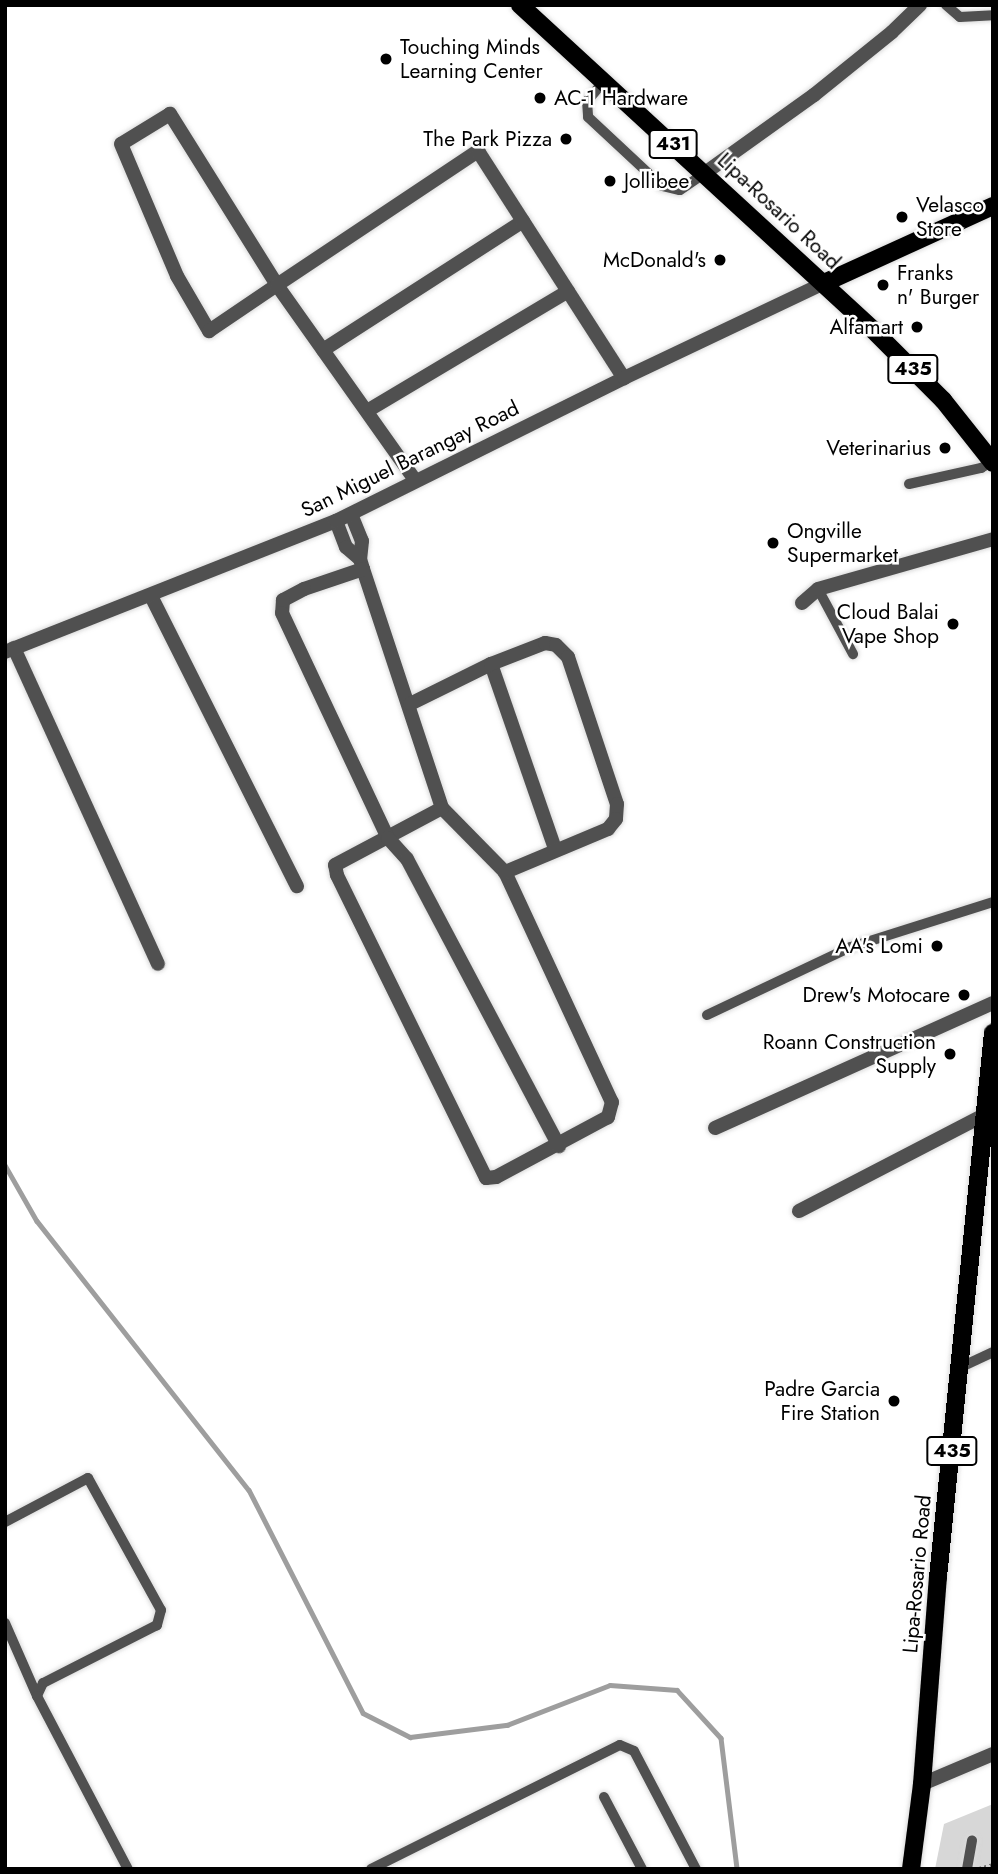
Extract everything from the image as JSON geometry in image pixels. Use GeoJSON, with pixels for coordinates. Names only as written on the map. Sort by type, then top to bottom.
{"type":"FeatureCollection","features":[{"type":"Feature","properties":{"kind":"main road","name":"Lipa-Rosario Road"},"geometry":{"type":"LineString","coordinates":[[520,5],[824,283],[943,400],[992,462]]}},
{"type":"Feature","properties":{"kind":"main road"},"geometry":{"type":"LineString","coordinates":[[824,283],[993,205]]}},
{"type":"Feature","properties":{"kind":"main road","name":"Lipa-Rosario Road"},"geometry":{"type":"LineString","coordinates":[[911,1869],[922,1784],[938,1577],[993,1032]]}},
{"type":"Feature","properties":{"kind":"street"},"geometry":{"type":"LineString","coordinates":[[705,173],[814,95],[892,32],[920,5]]}},
{"type":"Feature","properties":{"kind":"street"},"geometry":{"type":"LineString","coordinates":[[415,480],[278,285],[170,114],[121,144],[177,276],[209,331],[278,285],[478,151],[624,378]]}},
{"type":"Feature","properties":{"kind":"street"},"geometry":{"type":"LineString","coordinates":[[323,350],[523,221]]}},
{"type":"Feature","properties":{"kind":"street","name":"San Miguel Barangay Road"},"geometry":{"type":"LineString","coordinates":[[10,650],[336,521],[624,378],[824,283]]}},
{"type":"Feature","properties":{"kind":"street"},"geometry":{"type":"LineString","coordinates":[[367,411],[568,291]]}},
{"type":"Feature","properties":{"kind":"street"},"geometry":{"type":"LineString","coordinates":[[351,514],[362,541],[361,564],[410,704],[442,808],[505,872],[612,1102],[608,1117],[559,1146],[496,1177],[486,1178],[337,875],[335,865],[442,808]]}},
{"type":"Feature","properties":{"kind":"street"},"geometry":{"type":"LineString","coordinates":[[336,521],[346,547],[361,564]]}},
{"type":"Feature","properties":{"kind":"street"},"geometry":{"type":"LineString","coordinates":[[802,603],[818,589],[993,539]]}},
{"type":"Feature","properties":{"kind":"street"},"geometry":{"type":"LineString","coordinates":[[361,564],[283,600],[282,613],[388,838],[407,859],[559,1146]]}},
{"type":"Feature","properties":{"kind":"street"},"geometry":{"type":"LineString","coordinates":[[151,596],[297,886]]}},
{"type":"Feature","properties":{"kind":"street"},"geometry":{"type":"LineString","coordinates":[[410,704],[491,664],[545,643],[556,645],[568,657],[617,804],[617,819],[608,830],[555,849],[505,872]]}},
{"type":"Feature","properties":{"kind":"street"},"geometry":{"type":"LineString","coordinates":[[10,650],[158,964]]}},
{"type":"Feature","properties":{"kind":"street"},"geometry":{"type":"LineString","coordinates":[[491,664],[555,849]]}},
{"type":"Feature","properties":{"kind":"street"},"geometry":{"type":"LineString","coordinates":[[715,1128],[993,1003]]}},
{"type":"Feature","properties":{"kind":"street"},"geometry":{"type":"LineString","coordinates":[[799,1211],[984,1115]]}},
{"type":"Feature","properties":{"kind":"street"},"geometry":{"type":"LineString","coordinates":[[922,1784],[993,1754]]}},
{"type":"Feature","properties":{"kind":"lane"},"geometry":{"type":"LineString","coordinates":[[946,5],[960,17],[993,15]]}},
{"type":"Feature","properties":{"kind":"lane"},"geometry":{"type":"LineString","coordinates":[[604,81],[587,101],[588,117],[662,186],[680,190],[705,173]]}},
{"type":"Feature","properties":{"kind":"lane"},"geometry":{"type":"LineString","coordinates":[[909,484],[981,468],[992,462]]}},
{"type":"Feature","properties":{"kind":"lane"},"geometry":{"type":"LineString","coordinates":[[818,589],[853,654]]}},
{"type":"Feature","properties":{"kind":"lane"},"geometry":{"type":"LineString","coordinates":[[707,1015],[851,947],[993,902]]}},
{"type":"Feature","properties":{"kind":"lane"},"geometry":{"type":"LineString","coordinates":[[961,1367],[993,1352]]}},
{"type":"Feature","properties":{"kind":"lane"},"geometry":{"type":"LineString","coordinates":[[5,1522],[88,1478],[161,1610],[158,1625],[43,1684],[37,1696]]}},
{"type":"Feature","properties":{"kind":"lane"},"geometry":{"type":"LineString","coordinates":[[5,1623],[37,1696],[128,1869]]}},
{"type":"Feature","properties":{"kind":"lane"},"geometry":{"type":"LineString","coordinates":[[371,1869],[620,1745],[634,1751],[696,1869]]}},
{"type":"Feature","properties":{"kind":"lane"},"geometry":{"type":"LineString","coordinates":[[604,1797],[642,1869]]}},
{"type":"Feature","properties":{"kind":"lane"},"geometry":{"type":"LineString","coordinates":[[967,1869],[972,1840]]}},
{"type":"Feature","properties":{"kind":"path"},"geometry":{"type":"LineString","coordinates":[[977,1869],[993,1864]]}},
{"type":"Feature","properties":{"kind":"shaded area"},"geometry":{"type":"Polygon","coordinates":[[[993,1804],[993,1869],[935,1869],[944,1824],[993,1804]]]}},
{"type":"Feature","properties":{"kind":"waterway"},"geometry":{"type":"LineString","coordinates":[[5,1165],[37,1221],[249,1490],[363,1713],[410,1737],[507,1725],[610,1685],[677,1690],[721,1738],[737,1869]]}},
{"type":"Feature","properties":{"kind":"place","name":"Touching Minds Learning Center"},"geometry":{"type":"Point","coordinates":[386,59]}},
{"type":"Feature","properties":{"kind":"place","name":"AC-1 Hardware"},"geometry":{"type":"Point","coordinates":[540,98]}},
{"type":"Feature","properties":{"kind":"place","name":"The Park Pizza"},"geometry":{"type":"Point","coordinates":[566,139]}},
{"type":"Feature","properties":{"kind":"place","name":"Jollibee"},"geometry":{"type":"Point","coordinates":[610,181]}},
{"type":"Feature","properties":{"kind":"place","name":"Velasco Store"},"geometry":{"type":"Point","coordinates":[902,217]}},
{"type":"Feature","properties":{"kind":"place","name":"McDonald's"},"geometry":{"type":"Point","coordinates":[720,260]}},
{"type":"Feature","properties":{"kind":"place","name":"Franks n' Burger"},"geometry":{"type":"Point","coordinates":[883,285]}},
{"type":"Feature","properties":{"kind":"place","name":"Alfamart"},"geometry":{"type":"Point","coordinates":[917,327]}},
{"type":"Feature","properties":{"kind":"place","name":"Veterinarius"},"geometry":{"type":"Point","coordinates":[945,448]}},
{"type":"Feature","properties":{"kind":"place","name":"Ongville Supermarket"},"geometry":{"type":"Point","coordinates":[773,543]}},
{"type":"Feature","properties":{"kind":"place","name":"Cloud Balai Vape Shop"},"geometry":{"type":"Point","coordinates":[953,624]}},
{"type":"Feature","properties":{"kind":"place","name":"AA's Lomi"},"geometry":{"type":"Point","coordinates":[937,946]}},
{"type":"Feature","properties":{"kind":"place","name":"Drew's Motocare"},"geometry":{"type":"Point","coordinates":[964,995]}},
{"type":"Feature","properties":{"kind":"place","name":"Roann Construction Supply"},"geometry":{"type":"Point","coordinates":[950,1054]}},
{"type":"Feature","properties":{"kind":"place","name":"Padre Garcia Fire Station"},"geometry":{"type":"Point","coordinates":[894,1401]}}]}
